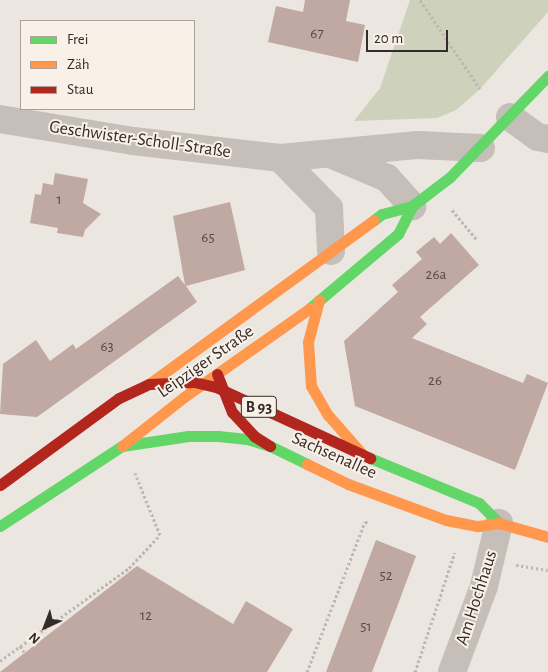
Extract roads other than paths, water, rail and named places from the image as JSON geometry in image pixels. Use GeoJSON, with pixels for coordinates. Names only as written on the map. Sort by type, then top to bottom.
{"type":"FeatureCollection","features":[{"type":"Feature","properties":{"kind":"street","name":"Leipziger Straße"},"geometry":{"type":"LineString","coordinates":[[0,485],[98,410],[149,384],[216,338],[382,214],[412,206],[481,148],[548,76]]}},
{"type":"Feature","properties":{"kind":"street"},"geometry":{"type":"LineString","coordinates":[[510,118],[538,137],[548,139]]}},
{"type":"Feature","properties":{"kind":"street","name":"Geschwister-Scholl-Straße"},"geometry":{"type":"LineString","coordinates":[[0,119],[133,141],[280,158],[418,145],[481,148]]}},
{"type":"Feature","properties":{"kind":"street","name":"Geschwister-Scholl-Straße"},"geometry":{"type":"LineString","coordinates":[[330,153],[386,178],[412,206]]}},
{"type":"Feature","properties":{"kind":"street"},"geometry":{"type":"LineString","coordinates":[[280,158],[329,208],[331,251]]}},
{"type":"Feature","properties":{"kind":"street","name":"Leipziger Straße"},"geometry":{"type":"LineString","coordinates":[[0,526],[122,446],[204,384],[284,330],[398,234],[412,206]]}},
{"type":"Feature","properties":{"kind":"street"},"geometry":{"type":"LineString","coordinates":[[319,300],[308,342],[311,386],[328,415],[363,455]]}},
{"type":"Feature","properties":{"kind":"street","name":"B 93"},"geometry":{"type":"LineString","coordinates":[[216,338],[215,355],[217,375],[221,389],[242,425],[270,446]]}},
{"type":"Feature","properties":{"kind":"street","name":"Sachsenallee"},"geometry":{"type":"LineString","coordinates":[[149,384],[204,384],[221,389],[363,455],[479,503],[499,523]]}},
{"type":"Feature","properties":{"kind":"street","name":"Sachsenallee"},"geometry":{"type":"LineString","coordinates":[[122,446],[188,436],[247,439],[270,446],[348,484],[446,520],[478,526],[499,523],[548,537]]}},
{"type":"Feature","properties":{"kind":"street","name":"Am Hochhaus"},"geometry":{"type":"LineString","coordinates":[[452,672],[484,586],[499,523]]}}]}
